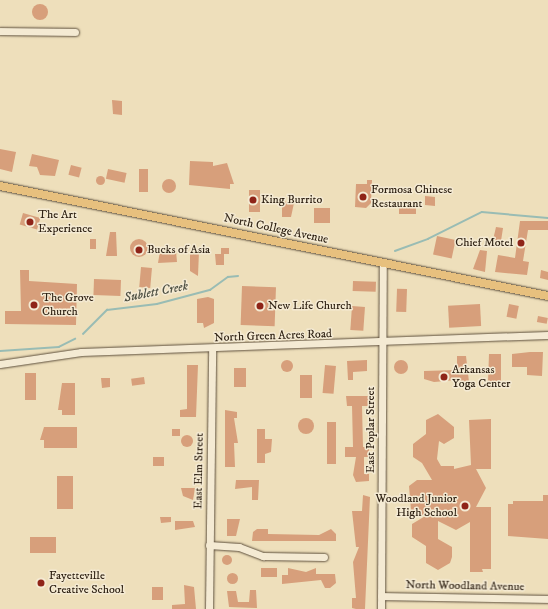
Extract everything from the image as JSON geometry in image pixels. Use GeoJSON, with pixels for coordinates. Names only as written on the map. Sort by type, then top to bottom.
{"type":"FeatureCollection","features":[{"type":"Feature","properties":{"kind":"main road","name":"North College Avenue"},"geometry":{"type":"LineString","coordinates":[[0,186],[548,296]]}},
{"type":"Feature","properties":{"kind":"street"},"geometry":{"type":"LineString","coordinates":[[0,31],[75,32]]}},
{"type":"Feature","properties":{"kind":"street","name":"East Poplar Street"},"geometry":{"type":"LineString","coordinates":[[381,609],[383,263]]}},
{"type":"Feature","properties":{"kind":"street","name":"North Green Acres Road"},"geometry":{"type":"LineString","coordinates":[[0,364],[81,352],[382,343],[548,335]]}},
{"type":"Feature","properties":{"kind":"street","name":"East Elm Street"},"geometry":{"type":"LineString","coordinates":[[209,609],[212,349]]}},
{"type":"Feature","properties":{"kind":"street"},"geometry":{"type":"LineString","coordinates":[[209,545],[239,547],[263,556],[324,557]]}},
{"type":"Feature","properties":{"kind":"street","name":"North Woodland Avenue"},"geometry":{"type":"LineString","coordinates":[[381,596],[548,599]]}},
{"type":"Feature","properties":{"kind":"building"},"geometry":{"type":"Polygon","coordinates":[[[40,4],[47,9],[48,12],[43,19],[40,20],[33,15],[32,12],[37,5],[40,4]]]}},
{"type":"Feature","properties":{"kind":"building"},"geometry":{"type":"Polygon","coordinates":[[[112,100],[122,101],[122,115],[113,114],[112,100]]]}},
{"type":"Feature","properties":{"kind":"building"},"geometry":{"type":"Polygon","coordinates":[[[0,149],[16,152],[12,172],[0,169],[0,149]]]}},
{"type":"Feature","properties":{"kind":"building"},"geometry":{"type":"Polygon","coordinates":[[[32,154],[59,160],[55,176],[40,175],[37,167],[29,166],[32,154]]]}},
{"type":"Feature","properties":{"kind":"building"},"geometry":{"type":"Polygon","coordinates":[[[190,161],[213,162],[213,166],[227,163],[234,184],[230,184],[230,189],[189,185],[190,161]]]}},
{"type":"Feature","properties":{"kind":"building"},"geometry":{"type":"Polygon","coordinates":[[[71,165],[82,168],[79,178],[68,175],[71,165]]]}},
{"type":"Feature","properties":{"kind":"building"},"geometry":{"type":"Polygon","coordinates":[[[108,169],[127,173],[125,183],[106,179],[108,169]]]}},
{"type":"Feature","properties":{"kind":"building"},"geometry":{"type":"Polygon","coordinates":[[[139,169],[148,169],[148,192],[139,192],[139,169]]]}},
{"type":"Feature","properties":{"kind":"building"},"geometry":{"type":"Polygon","coordinates":[[[100,175],[105,180],[100,185],[95,180],[100,175]]]}},
{"type":"Feature","properties":{"kind":"building"},"geometry":{"type":"Polygon","coordinates":[[[166,179],[172,179],[176,183],[176,189],[172,193],[166,193],[162,189],[162,183],[166,179]]]}},
{"type":"Feature","properties":{"kind":"building","name":"Formosa Chinese Restaurant"},"geometry":{"type":"Polygon","coordinates":[[[367,180],[372,180],[371,203],[366,208],[355,207],[356,184],[367,184],[367,180]]]}},
{"type":"Feature","properties":{"kind":"building","name":"King Burrito"},"geometry":{"type":"Polygon","coordinates":[[[249,190],[260,190],[260,212],[249,212],[249,190]]]}},
{"type":"Feature","properties":{"kind":"building"},"geometry":{"type":"Polygon","coordinates":[[[425,196],[435,197],[435,206],[425,205],[425,196]]]}},
{"type":"Feature","properties":{"kind":"building"},"geometry":{"type":"Polygon","coordinates":[[[282,201],[294,203],[291,217],[282,217],[282,201]]]}},
{"type":"Feature","properties":{"kind":"building"},"geometry":{"type":"Polygon","coordinates":[[[399,205],[416,205],[416,214],[399,214],[399,205]]]}},
{"type":"Feature","properties":{"kind":"building"},"geometry":{"type":"Polygon","coordinates":[[[314,208],[330,208],[330,223],[314,223],[314,208]]]}},
{"type":"Feature","properties":{"kind":"building","name":"The Art Experience"},"geometry":{"type":"Polygon","coordinates":[[[23,213],[40,218],[37,229],[20,225],[23,213]]]}},
{"type":"Feature","properties":{"kind":"building"},"geometry":{"type":"Polygon","coordinates":[[[520,221],[548,221],[548,230],[528,230],[523,261],[529,262],[527,275],[495,272],[498,255],[515,258],[520,221]]]}},
{"type":"Feature","properties":{"kind":"building"},"geometry":{"type":"Polygon","coordinates":[[[496,227],[503,228],[501,241],[493,240],[496,227]]]}},
{"type":"Feature","properties":{"kind":"building"},"geometry":{"type":"Polygon","coordinates":[[[110,232],[116,232],[117,256],[106,256],[110,232]]]}},
{"type":"Feature","properties":{"kind":"building"},"geometry":{"type":"Polygon","coordinates":[[[437,236],[456,240],[452,259],[433,255],[437,236]]]}},
{"type":"Feature","properties":{"kind":"building"},"geometry":{"type":"Polygon","coordinates":[[[90,239],[96,239],[96,249],[90,249],[90,239]]]}},
{"type":"Feature","properties":{"kind":"building","name":"Bucks of Asia"},"geometry":{"type":"Polygon","coordinates":[[[139,239],[145,242],[148,248],[145,254],[139,257],[133,254],[130,248],[133,242],[139,239]]]}},
{"type":"Feature","properties":{"kind":"building"},"geometry":{"type":"Polygon","coordinates":[[[221,248],[229,248],[229,254],[224,254],[224,265],[216,265],[215,254],[221,254],[221,248]]]}},
{"type":"Feature","properties":{"kind":"building"},"geometry":{"type":"Polygon","coordinates":[[[480,250],[487,251],[485,272],[473,269],[480,250]]]}},
{"type":"Feature","properties":{"kind":"building"},"geometry":{"type":"Polygon","coordinates":[[[160,251],[176,251],[177,262],[158,263],[160,251]]]}},
{"type":"Feature","properties":{"kind":"building"},"geometry":{"type":"Polygon","coordinates":[[[190,251],[199,251],[198,276],[190,271],[190,251]]]}},
{"type":"Feature","properties":{"kind":"building"},"geometry":{"type":"Polygon","coordinates":[[[141,267],[152,268],[150,288],[139,287],[141,267]]]}},
{"type":"Feature","properties":{"kind":"building"},"geometry":{"type":"Polygon","coordinates":[[[20,270],[29,270],[29,281],[77,284],[76,325],[5,324],[5,311],[21,311],[20,270]]]}},
{"type":"Feature","properties":{"kind":"building","name":"Chief Motel"},"geometry":{"type":"Polygon","coordinates":[[[541,270],[548,272],[548,280],[540,278],[541,270]]]}},
{"type":"Feature","properties":{"kind":"building"},"geometry":{"type":"Polygon","coordinates":[[[94,279],[121,280],[120,296],[93,295],[94,279]]]}},
{"type":"Feature","properties":{"kind":"building"},"geometry":{"type":"Polygon","coordinates":[[[353,281],[376,282],[376,292],[353,291],[353,281]]]}},
{"type":"Feature","properties":{"kind":"building","name":"New Life Church"},"geometry":{"type":"Polygon","coordinates":[[[242,286],[276,287],[275,326],[241,325],[242,286]]]}},
{"type":"Feature","properties":{"kind":"building"},"geometry":{"type":"Polygon","coordinates":[[[397,289],[407,289],[406,312],[396,312],[397,289]]]}},
{"type":"Feature","properties":{"kind":"building"},"geometry":{"type":"Polygon","coordinates":[[[208,297],[214,299],[214,323],[204,328],[203,323],[197,323],[197,299],[208,297]]]}},
{"type":"Feature","properties":{"kind":"building"},"geometry":{"type":"Polygon","coordinates":[[[480,304],[481,326],[449,328],[448,306],[480,304]]]}},
{"type":"Feature","properties":{"kind":"building"},"geometry":{"type":"Polygon","coordinates":[[[509,304],[519,306],[516,319],[507,317],[509,304]]]}},
{"type":"Feature","properties":{"kind":"building"},"geometry":{"type":"Polygon","coordinates":[[[352,306],[365,307],[363,331],[350,330],[352,306]]]}},
{"type":"Feature","properties":{"kind":"building"},"geometry":{"type":"Polygon","coordinates":[[[538,316],[548,318],[547,324],[537,322],[538,316]]]}},
{"type":"Feature","properties":{"kind":"building"},"geometry":{"type":"Polygon","coordinates":[[[543,352],[542,376],[527,375],[527,367],[512,367],[512,354],[543,352]]]}},
{"type":"Feature","properties":{"kind":"building"},"geometry":{"type":"Polygon","coordinates":[[[489,354],[501,354],[501,385],[488,382],[489,354]]]}},
{"type":"Feature","properties":{"kind":"building"},"geometry":{"type":"Polygon","coordinates":[[[457,356],[466,356],[469,382],[466,386],[457,386],[457,380],[434,382],[424,379],[424,371],[457,370],[457,356]]]}},
{"type":"Feature","properties":{"kind":"building"},"geometry":{"type":"Polygon","coordinates":[[[285,360],[289,360],[293,366],[289,372],[285,372],[281,368],[281,364],[285,360]]]}},
{"type":"Feature","properties":{"kind":"building"},"geometry":{"type":"Polygon","coordinates":[[[367,360],[367,371],[353,372],[353,380],[348,380],[347,361],[367,360]]]}},
{"type":"Feature","properties":{"kind":"building"},"geometry":{"type":"Polygon","coordinates":[[[401,360],[406,362],[408,367],[406,372],[401,374],[396,372],[394,367],[396,362],[401,360]]]}},
{"type":"Feature","properties":{"kind":"building"},"geometry":{"type":"Polygon","coordinates":[[[187,365],[198,365],[196,417],[180,417],[180,410],[187,409],[187,365]]]}},
{"type":"Feature","properties":{"kind":"building"},"geometry":{"type":"Polygon","coordinates":[[[325,365],[336,366],[334,394],[323,393],[325,365]]]}},
{"type":"Feature","properties":{"kind":"building"},"geometry":{"type":"Polygon","coordinates":[[[234,368],[246,368],[246,387],[234,387],[234,368]]]}},
{"type":"Feature","properties":{"kind":"building"},"geometry":{"type":"Polygon","coordinates":[[[25,373],[36,373],[36,400],[25,400],[25,373]]]}},
{"type":"Feature","properties":{"kind":"building"},"geometry":{"type":"Polygon","coordinates":[[[300,375],[312,375],[312,398],[300,398],[300,375]]]}},
{"type":"Feature","properties":{"kind":"building"},"geometry":{"type":"Polygon","coordinates":[[[144,377],[145,384],[132,386],[131,379],[144,377]]]}},
{"type":"Feature","properties":{"kind":"building"},"geometry":{"type":"Polygon","coordinates":[[[101,378],[110,378],[110,387],[102,388],[101,378]]]}},
{"type":"Feature","properties":{"kind":"building"},"geometry":{"type":"Polygon","coordinates":[[[62,383],[75,383],[75,415],[62,415],[62,410],[58,410],[62,383]]]}},
{"type":"Feature","properties":{"kind":"building"},"geometry":{"type":"Polygon","coordinates":[[[346,396],[369,396],[369,406],[362,406],[363,447],[369,447],[369,457],[364,457],[364,474],[369,474],[369,481],[356,482],[353,475],[356,457],[345,457],[345,447],[353,447],[352,406],[347,406],[346,396]]]}},
{"type":"Feature","properties":{"kind":"building"},"geometry":{"type":"Polygon","coordinates":[[[225,410],[237,412],[237,418],[234,418],[238,443],[234,443],[235,467],[225,467],[225,410]]]}},
{"type":"Feature","properties":{"kind":"building"},"geometry":{"type":"Polygon","coordinates":[[[438,414],[454,427],[454,438],[444,444],[439,441],[437,459],[441,466],[454,466],[454,469],[471,465],[469,420],[491,419],[491,469],[476,469],[486,488],[476,507],[491,507],[491,569],[482,569],[483,572],[470,572],[470,522],[456,530],[438,521],[438,539],[452,547],[452,557],[450,563],[438,570],[426,563],[426,546],[412,537],[412,524],[427,515],[414,515],[411,510],[409,486],[417,480],[432,480],[422,463],[413,457],[413,444],[426,434],[426,420],[438,414]]]}},
{"type":"Feature","properties":{"kind":"building"},"geometry":{"type":"Polygon","coordinates":[[[303,418],[309,418],[314,423],[312,432],[309,434],[303,434],[298,429],[298,423],[303,418]]]}},
{"type":"Feature","properties":{"kind":"building"},"geometry":{"type":"Polygon","coordinates":[[[327,422],[336,422],[336,464],[327,464],[327,422]]]}},
{"type":"Feature","properties":{"kind":"building"},"geometry":{"type":"Polygon","coordinates":[[[44,427],[77,427],[77,448],[44,448],[44,440],[40,440],[44,427]]]}},
{"type":"Feature","properties":{"kind":"building"},"geometry":{"type":"Polygon","coordinates":[[[172,429],[180,429],[180,436],[172,436],[172,429]]]}},
{"type":"Feature","properties":{"kind":"building"},"geometry":{"type":"Polygon","coordinates":[[[257,429],[265,429],[265,439],[272,439],[271,452],[265,454],[265,463],[257,463],[257,429]]]}},
{"type":"Feature","properties":{"kind":"building"},"geometry":{"type":"Polygon","coordinates":[[[185,435],[189,435],[193,441],[189,447],[185,447],[181,443],[181,439],[185,435]]]}},
{"type":"Feature","properties":{"kind":"building"},"geometry":{"type":"Polygon","coordinates":[[[153,457],[164,457],[164,466],[153,466],[153,457]]]}},
{"type":"Feature","properties":{"kind":"building"},"geometry":{"type":"Polygon","coordinates":[[[57,476],[73,476],[73,509],[57,509],[57,476]]]}},
{"type":"Feature","properties":{"kind":"building"},"geometry":{"type":"Polygon","coordinates":[[[236,480],[259,480],[258,500],[252,500],[252,487],[235,489],[236,480]]]}},
{"type":"Feature","properties":{"kind":"building"},"geometry":{"type":"Polygon","coordinates":[[[181,488],[195,488],[193,500],[183,496],[181,488]]]}},
{"type":"Feature","properties":{"kind":"building"},"geometry":{"type":"Polygon","coordinates":[[[363,495],[370,497],[365,609],[356,609],[352,608],[352,598],[356,598],[353,562],[359,547],[356,547],[352,511],[362,511],[363,495]]]}},
{"type":"Feature","properties":{"kind":"building"},"geometry":{"type":"Polygon","coordinates":[[[543,495],[548,495],[548,539],[508,536],[508,504],[513,504],[513,501],[543,501],[543,495]]]}},
{"type":"Feature","properties":{"kind":"building"},"geometry":{"type":"Polygon","coordinates":[[[160,517],[171,517],[171,522],[161,523],[160,517]]]}},
{"type":"Feature","properties":{"kind":"building"},"geometry":{"type":"Polygon","coordinates":[[[227,519],[240,519],[236,536],[227,536],[227,519]]]}},
{"type":"Feature","properties":{"kind":"building"},"geometry":{"type":"Polygon","coordinates":[[[175,521],[193,521],[195,527],[175,530],[175,521]]]}},
{"type":"Feature","properties":{"kind":"building"},"geometry":{"type":"Polygon","coordinates":[[[257,529],[268,529],[268,534],[319,535],[331,529],[336,534],[336,541],[252,541],[253,532],[257,529]]]}},
{"type":"Feature","properties":{"kind":"building"},"geometry":{"type":"Polygon","coordinates":[[[30,537],[56,537],[56,553],[30,553],[30,537]]]}},
{"type":"Feature","properties":{"kind":"building"},"geometry":{"type":"Polygon","coordinates":[[[225,555],[229,555],[231,556],[231,564],[225,565],[222,562],[222,558],[225,555]]]}},
{"type":"Feature","properties":{"kind":"building"},"geometry":{"type":"Polygon","coordinates":[[[261,568],[277,568],[277,577],[261,577],[261,568]]]}},
{"type":"Feature","properties":{"kind":"building"},"geometry":{"type":"Polygon","coordinates":[[[288,568],[306,572],[316,568],[316,574],[335,574],[336,583],[330,588],[325,588],[321,580],[282,584],[282,575],[288,575],[288,568]]]}},
{"type":"Feature","properties":{"kind":"building"},"geometry":{"type":"Polygon","coordinates":[[[232,572],[236,574],[238,578],[236,582],[232,584],[228,582],[226,578],[228,574],[232,572]]]}},
{"type":"Feature","properties":{"kind":"building"},"geometry":{"type":"Polygon","coordinates":[[[184,585],[194,587],[196,609],[172,609],[172,605],[185,604],[184,585]]]}},
{"type":"Feature","properties":{"kind":"building"},"geometry":{"type":"Polygon","coordinates":[[[152,587],[163,587],[163,600],[152,600],[152,587]]]}},
{"type":"Feature","properties":{"kind":"building"},"geometry":{"type":"Polygon","coordinates":[[[250,590],[256,590],[257,608],[229,607],[227,591],[236,591],[238,602],[249,602],[250,590]]]}},
{"type":"Feature","properties":{"kind":"waterway","name":"Sublett Creek"},"geometry":{"type":"LineString","coordinates":[[395,251],[428,239],[482,212],[548,218]]}},
{"type":"Feature","properties":{"kind":"waterway","name":"Sublett Creek"},"geometry":{"type":"LineString","coordinates":[[83,334],[107,310],[157,304],[210,290],[228,277],[238,276]]}},
{"type":"Feature","properties":{"kind":"waterway","name":"Sublett Creek"},"geometry":{"type":"LineString","coordinates":[[0,351],[59,347],[75,339]]}},
{"type":"Feature","properties":{"kind":"place","name":"Formosa Chinese Restaurant"},"geometry":{"type":"Point","coordinates":[363,197]}},
{"type":"Feature","properties":{"kind":"place","name":"King Burrito"},"geometry":{"type":"Point","coordinates":[253,200]}},
{"type":"Feature","properties":{"kind":"place","name":"The Art Experience"},"geometry":{"type":"Point","coordinates":[30,222]}},
{"type":"Feature","properties":{"kind":"place","name":"Chief Motel"},"geometry":{"type":"Point","coordinates":[521,243]}},
{"type":"Feature","properties":{"kind":"place","name":"Bucks of Asia"},"geometry":{"type":"Point","coordinates":[139,250]}},
{"type":"Feature","properties":{"kind":"place","name":"The Grove Church"},"geometry":{"type":"Point","coordinates":[34,305]}},
{"type":"Feature","properties":{"kind":"place","name":"New Life Church"},"geometry":{"type":"Point","coordinates":[260,306]}},
{"type":"Feature","properties":{"kind":"place","name":"Arkansas Yoga Center"},"geometry":{"type":"Point","coordinates":[444,377]}},
{"type":"Feature","properties":{"kind":"place","name":"Woodland Junior High School"},"geometry":{"type":"Point","coordinates":[465,506]}},
{"type":"Feature","properties":{"kind":"place","name":"Fayetteville Creative School"},"geometry":{"type":"Point","coordinates":[41,583]}}]}
